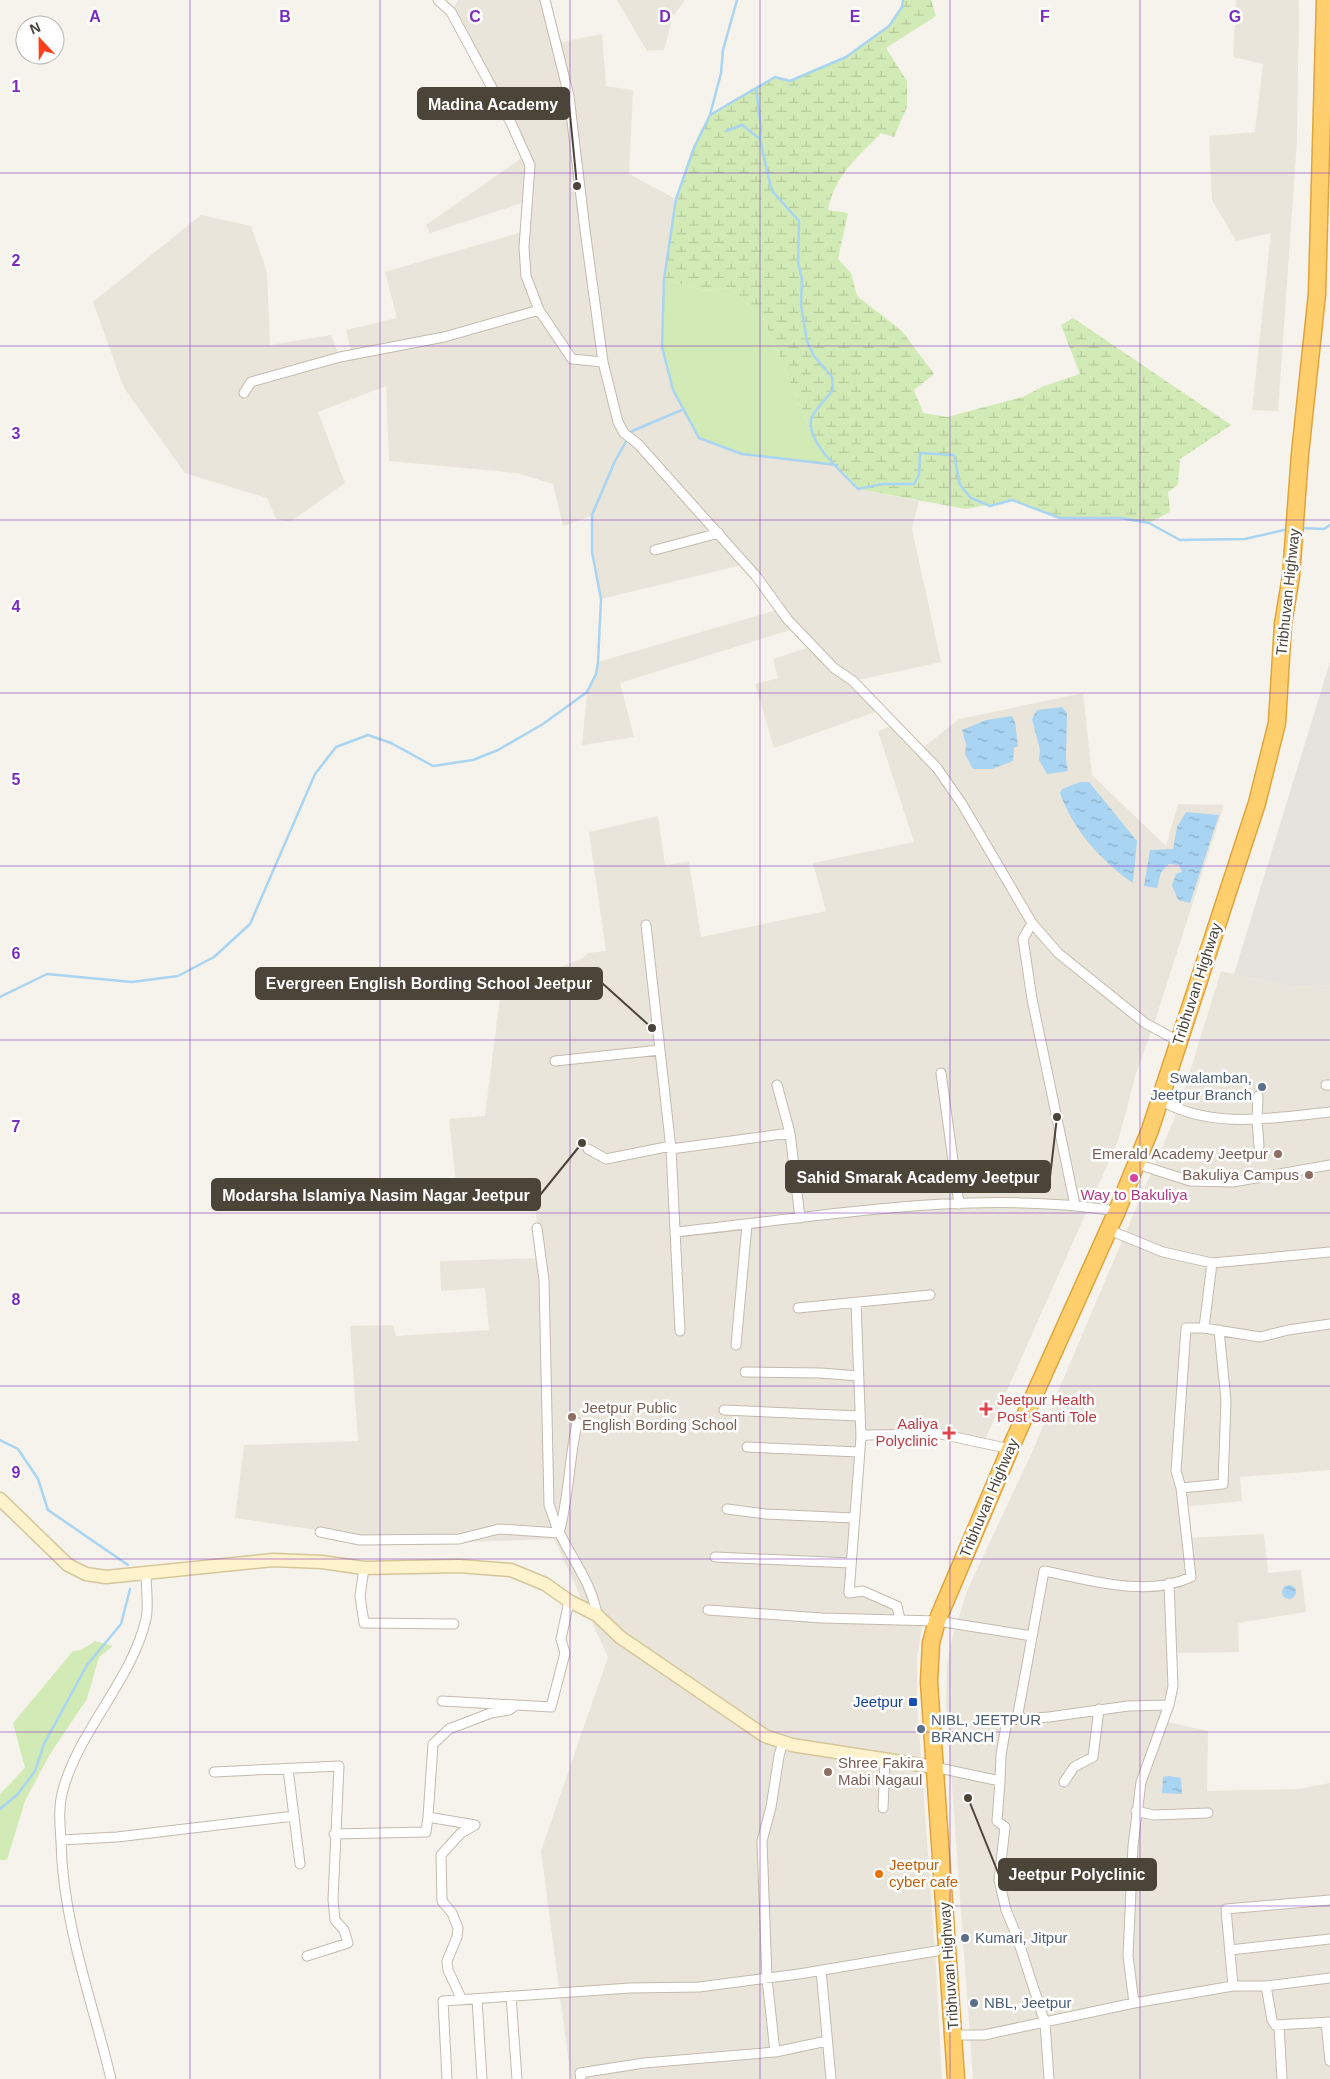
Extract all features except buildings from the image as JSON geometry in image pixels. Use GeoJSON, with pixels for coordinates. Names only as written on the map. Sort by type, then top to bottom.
{"type":"FeatureCollection","features":[{"type":"Feature","properties":{"kind":"highway","name":"Tribhuvan Highway"},"geometry":{"type":"LineString","coordinates":[[956,2079],[929,1682],[931,1643],[938,1621],[1010,1449],[1137,1164],[1160,1100],[1257,803],[1276,723],[1283,624],[1291,576],[1300,454],[1317,294],[1325,0]]}},
{"type":"Feature","properties":{"kind":"street"},"geometry":{"type":"LineString","coordinates":[[438,0],[451,12],[511,123],[530,164],[524,247],[526,276],[539,310],[572,359],[603,362]]}},
{"type":"Feature","properties":{"kind":"street"},"geometry":{"type":"LineString","coordinates":[[545,0],[569,96],[603,362],[618,422],[624,433],[638,444],[719,533],[756,576],[788,620],[834,668],[853,681],[937,768],[962,804],[1032,923],[1058,953],[1145,1023],[1178,1041]]}},
{"type":"Feature","properties":{"kind":"street"},"geometry":{"type":"LineString","coordinates":[[244,393],[251,382],[340,358],[444,337],[539,310]]}},
{"type":"Feature","properties":{"kind":"street"},"geometry":{"type":"LineString","coordinates":[[655,550],[719,533]]}},
{"type":"Feature","properties":{"kind":"street"},"geometry":{"type":"LineString","coordinates":[[1032,923],[1023,939],[1032,999],[1075,1205]]}},
{"type":"Feature","properties":{"kind":"street"},"geometry":{"type":"LineString","coordinates":[[646,925],[671,1149],[680,1331]]}},
{"type":"Feature","properties":{"kind":"street"},"geometry":{"type":"LineString","coordinates":[[555,1061],[660,1050]]}},
{"type":"Feature","properties":{"kind":"street"},"geometry":{"type":"LineString","coordinates":[[941,1073],[959,1204]]}},
{"type":"Feature","properties":{"kind":"street"},"geometry":{"type":"LineString","coordinates":[[777,1085],[790,1133],[800,1218]]}},
{"type":"Feature","properties":{"kind":"street"},"geometry":{"type":"LineString","coordinates":[[1258,1096],[1256,1120],[1259,1146]]}},
{"type":"Feature","properties":{"kind":"street"},"geometry":{"type":"LineString","coordinates":[[1160,1100],[1178,1110],[1207,1118],[1256,1120],[1330,1112]]}},
{"type":"Feature","properties":{"kind":"street"},"geometry":{"type":"LineString","coordinates":[[588,1149],[606,1159],[666,1147],[671,1149],[790,1133]]}},
{"type":"Feature","properties":{"kind":"street"},"geometry":{"type":"LineString","coordinates":[[1137,1164],[1190,1181],[1233,1182],[1330,1164]]}},
{"type":"Feature","properties":{"kind":"street"},"geometry":{"type":"LineString","coordinates":[[676,1232],[800,1218],[992,1201],[1075,1205],[1117,1211]]}},
{"type":"Feature","properties":{"kind":"street"},"geometry":{"type":"LineString","coordinates":[[736,1345],[747,1225]]}},
{"type":"Feature","properties":{"kind":"street"},"geometry":{"type":"LineString","coordinates":[[537,1228],[544,1280],[549,1505],[559,1533],[588,1584],[597,1615]]}},
{"type":"Feature","properties":{"kind":"street"},"geometry":{"type":"LineString","coordinates":[[1109,1230],[1163,1252],[1212,1263],[1330,1252]]}},
{"type":"Feature","properties":{"kind":"street"},"geometry":{"type":"LineString","coordinates":[[1204,1328],[1212,1263]]}},
{"type":"Feature","properties":{"kind":"street"},"geometry":{"type":"LineString","coordinates":[[798,1308],[930,1295]]}},
{"type":"Feature","properties":{"kind":"street"},"geometry":{"type":"LineString","coordinates":[[856,1303],[859,1416],[863,1430],[859,1452],[849,1593],[863,1591],[896,1606],[900,1620]]}},
{"type":"Feature","properties":{"kind":"street"},"geometry":{"type":"LineString","coordinates":[[1018,1718],[1044,1571],[1140,1587],[1179,1582],[1191,1577],[1181,1488],[1176,1470],[1186,1328],[1204,1328],[1260,1337],[1288,1330],[1330,1324]]}},
{"type":"Feature","properties":{"kind":"street"},"geometry":{"type":"LineString","coordinates":[[1181,1488],[1224,1484],[1226,1401],[1219,1330]]}},
{"type":"Feature","properties":{"kind":"street"},"geometry":{"type":"LineString","coordinates":[[745,1372],[821,1373],[858,1376]]}},
{"type":"Feature","properties":{"kind":"street"},"geometry":{"type":"LineString","coordinates":[[724,1410],[859,1416]]}},
{"type":"Feature","properties":{"kind":"street"},"geometry":{"type":"LineString","coordinates":[[559,1533],[568,1494],[572,1445],[577,1423]]}},
{"type":"Feature","properties":{"kind":"street"},"geometry":{"type":"LineString","coordinates":[[861,1437],[867,1435],[941,1434],[1010,1449]]}},
{"type":"Feature","properties":{"kind":"street"},"geometry":{"type":"LineString","coordinates":[[747,1447],[859,1452]]}},
{"type":"Feature","properties":{"kind":"street"},"geometry":{"type":"LineString","coordinates":[[0,1499],[68,1565],[86,1574],[106,1577],[273,1560],[322,1562],[364,1568],[458,1566],[511,1570],[545,1584],[569,1601],[597,1615],[620,1637],[765,1736],[784,1742],[934,1767],[1000,1781]]}},
{"type":"Feature","properties":{"kind":"street"},"geometry":{"type":"LineString","coordinates":[[727,1509],[766,1514],[854,1518]]}},
{"type":"Feature","properties":{"kind":"street"},"geometry":{"type":"LineString","coordinates":[[320,1532],[360,1540],[458,1539],[499,1529],[559,1533]]}},
{"type":"Feature","properties":{"kind":"street"},"geometry":{"type":"LineString","coordinates":[[715,1557],[850,1563]]}},
{"type":"Feature","properties":{"kind":"street"},"geometry":{"type":"LineString","coordinates":[[364,1568],[360,1596],[364,1623],[454,1624]]}},
{"type":"Feature","properties":{"kind":"street"},"geometry":{"type":"LineString","coordinates":[[111,2079],[70,1924],[64,1892],[59,1808],[63,1788],[79,1751],[129,1662],[146,1619],[146,1574]]}},
{"type":"Feature","properties":{"kind":"street"},"geometry":{"type":"LineString","coordinates":[[1134,2003],[1128,1956],[1136,1811],[1141,1782],[1169,1704],[1173,1686],[1169,1583]]}},
{"type":"Feature","properties":{"kind":"street"},"geometry":{"type":"LineString","coordinates":[[442,1701],[551,1707],[565,1653],[561,1639],[569,1601]]}},
{"type":"Feature","properties":{"kind":"street"},"geometry":{"type":"LineString","coordinates":[[708,1610],[822,1618],[938,1621],[1032,1636]]}},
{"type":"Feature","properties":{"kind":"street"},"geometry":{"type":"LineString","coordinates":[[1049,2079],[1045,2023],[1016,1934],[1006,1910],[1000,1880],[1005,1827],[997,1821],[1001,1756],[1008,1720],[1049,1717],[1099,1709],[1169,1704]]}},
{"type":"Feature","properties":{"kind":"street"},"geometry":{"type":"LineString","coordinates":[[334,1834],[426,1832],[433,1744],[449,1729],[491,1712],[509,1710],[516,1705]]}},
{"type":"Feature","properties":{"kind":"street"},"geometry":{"type":"LineString","coordinates":[[1064,1782],[1074,1767],[1094,1757],[1099,1709]]}},
{"type":"Feature","properties":{"kind":"street"},"geometry":{"type":"LineString","coordinates":[[774,2052],[767,1979],[762,1841],[771,1807],[779,1756],[784,1742]]}},
{"type":"Feature","properties":{"kind":"street"},"geometry":{"type":"LineString","coordinates":[[883,1808],[885,1760]]}},
{"type":"Feature","properties":{"kind":"street"},"geometry":{"type":"LineString","coordinates":[[214,1772],[339,1766],[334,1834],[335,1920],[344,1930],[348,1943],[307,1956]]}},
{"type":"Feature","properties":{"kind":"street"},"geometry":{"type":"LineString","coordinates":[[288,1769],[300,1864]]}},
{"type":"Feature","properties":{"kind":"street"},"geometry":{"type":"LineString","coordinates":[[1136,1811],[1153,1814],[1208,1812]]}},
{"type":"Feature","properties":{"kind":"street"},"geometry":{"type":"LineString","coordinates":[[61,1840],[126,1836],[294,1816]]}},
{"type":"Feature","properties":{"kind":"street"},"geometry":{"type":"LineString","coordinates":[[428,1817],[475,1825],[461,1833],[441,1855],[442,1901],[452,1913],[458,1928],[457,1938],[447,1962],[448,1970],[462,2000]]}},
{"type":"Feature","properties":{"kind":"street"},"geometry":{"type":"LineString","coordinates":[[1234,1986],[1226,1909],[1330,1900]]}},
{"type":"Feature","properties":{"kind":"street"},"geometry":{"type":"LineString","coordinates":[[1230,1950],[1330,1939]]}},
{"type":"Feature","properties":{"kind":"street"},"geometry":{"type":"LineString","coordinates":[[448,2079],[443,2001],[630,1988],[699,1987],[767,1979],[948,1949]]}},
{"type":"Feature","properties":{"kind":"street"},"geometry":{"type":"LineString","coordinates":[[821,1970],[831,2079]]}},
{"type":"Feature","properties":{"kind":"street"},"geometry":{"type":"LineString","coordinates":[[954,2036],[984,2034],[1045,2023],[1062,2017],[1134,2003],[1234,1986],[1266,1986],[1330,1978]]}},
{"type":"Feature","properties":{"kind":"street"},"geometry":{"type":"LineString","coordinates":[[1266,1986],[1272,2020],[1275,2025],[1328,2022],[1330,2061]]}},
{"type":"Feature","properties":{"kind":"street"},"geometry":{"type":"LineString","coordinates":[[511,1996],[517,2079]]}},
{"type":"Feature","properties":{"kind":"street"},"geometry":{"type":"LineString","coordinates":[[477,1999],[482,2079]]}},
{"type":"Feature","properties":{"kind":"street"},"geometry":{"type":"LineString","coordinates":[[1279,2026],[1282,2079]]}},
{"type":"Feature","properties":{"kind":"street"},"geometry":{"type":"LineString","coordinates":[[581,2079],[580,2073],[644,2063],[774,2052],[827,2041]]}},
{"type":"Feature","properties":{"kind":"shaded area"},"geometry":{"type":"Polygon","coordinates":[[[458,0],[545,0],[557,43],[602,34],[606,86],[633,90],[629,174],[676,199],[664,279],[662,347],[673,390],[699,438],[742,454],[837,465],[858,489],[919,501],[912,529],[941,662],[854,681],[881,710],[774,748],[755,684],[778,678],[773,659],[813,646],[796,628],[620,683],[634,737],[582,745],[587,692],[596,674],[598,662],[780,609],[746,564],[601,599],[592,552],[592,516],[563,526],[553,484],[517,473],[389,461],[386,386],[318,412],[345,483],[290,522],[276,519],[267,498],[185,473],[124,388],[93,302],[201,215],[251,226],[267,272],[270,345],[331,335],[340,357],[352,355],[346,330],[397,318],[385,272],[525,231],[528,201],[430,233],[426,225],[526,155],[451,12],[458,0]]]}},
{"type":"Feature","properties":{"kind":"shaded area"},"geometry":{"type":"Polygon","coordinates":[[[617,0],[685,0],[673,16],[664,50],[647,51],[617,0]]]}},
{"type":"Feature","properties":{"kind":"shaded area"},"geometry":{"type":"Polygon","coordinates":[[[1236,0],[1299,0],[1297,140],[1278,411],[1252,410],[1271,233],[1236,241],[1212,200],[1209,136],[1255,132],[1263,64],[1233,57],[1236,0]]]}},
{"type":"Feature","properties":{"kind":"shaded area"},"geometry":{"type":"Polygon","coordinates":[[[1330,662],[1330,985],[1291,987],[1234,974],[1330,662]]]}},
{"type":"Feature","properties":{"kind":"shaded area"},"geometry":{"type":"Polygon","coordinates":[[[1083,693],[1092,775],[1166,846],[1178,804],[1224,805],[1153,1027],[1137,1070],[1118,1141],[984,1442],[941,1434],[861,1437],[849,1593],[863,1591],[897,1606],[900,1620],[923,1621],[917,1657],[917,1703],[935,1951],[942,2079],[571,2079],[541,1851],[608,1657],[554,1539],[412,1544],[235,1518],[244,1445],[358,1441],[350,1326],[393,1325],[396,1336],[489,1330],[485,1288],[441,1291],[440,1261],[541,1258],[534,1196],[458,1201],[449,1119],[485,1116],[503,973],[551,971],[583,958],[588,953],[606,951],[589,832],[658,816],[665,865],[689,862],[701,937],[826,911],[813,863],[914,842],[878,731],[895,725],[920,750],[959,719],[1083,693]]]}},
{"type":"Feature","properties":{"kind":"shaded area"},"geometry":{"type":"Polygon","coordinates":[[[1221,971],[1291,987],[1330,985],[1330,1470],[1240,1477],[1242,1501],[1183,1507],[1187,1538],[1264,1534],[1268,1573],[1301,1570],[1306,1612],[1238,1623],[1239,1652],[1172,1653],[1173,1686],[1162,1721],[1208,1731],[1207,1791],[1299,1789],[1330,1783],[1330,2079],[973,2079],[946,1703],[947,1667],[951,1642],[967,1591],[1033,1450],[1178,1110],[1221,971]]]}},
{"type":"Feature","properties":{"kind":"green space"},"geometry":{"type":"Polygon","coordinates":[[[903,0],[931,0],[936,16],[886,48],[907,81],[907,107],[894,137],[881,133],[841,177],[831,198],[828,210],[848,213],[838,259],[851,273],[857,296],[902,331],[934,374],[914,390],[923,413],[947,417],[1023,397],[1044,386],[1080,374],[1061,325],[1073,318],[1231,425],[1180,459],[1178,485],[1168,492],[1170,512],[1149,523],[1121,518],[1060,518],[1012,500],[966,509],[858,489],[822,452],[811,431],[763,318],[729,288],[705,291],[664,279],[678,195],[690,154],[709,117],[730,102],[775,77],[790,81],[846,57],[889,26],[902,7],[903,0]]]}},
{"type":"Feature","properties":{"kind":"green space"},"geometry":{"type":"Polygon","coordinates":[[[664,279],[705,291],[729,288],[763,318],[811,431],[822,452],[837,465],[742,454],[699,438],[673,390],[662,347],[664,279]]]}},
{"type":"Feature","properties":{"kind":"green space"},"geometry":{"type":"Polygon","coordinates":[[[95,1641],[113,1646],[99,1657],[87,1699],[50,1754],[25,1801],[7,1860],[0,1860],[0,1794],[25,1768],[13,1723],[73,1651],[81,1650],[95,1641]]]}},
{"type":"Feature","properties":{"kind":"water"},"geometry":{"type":"Polygon","coordinates":[[[1062,707],[1067,713],[1066,759],[1068,771],[1047,774],[1039,760],[1040,750],[1032,719],[1037,710],[1062,707]]]}},
{"type":"Feature","properties":{"kind":"water"},"geometry":{"type":"Polygon","coordinates":[[[1012,716],[1015,722],[1018,746],[1014,748],[1013,761],[992,769],[973,769],[965,754],[966,744],[962,730],[986,720],[1012,716]]]}},
{"type":"Feature","properties":{"kind":"water"},"geometry":{"type":"Polygon","coordinates":[[[1080,782],[1089,782],[1137,841],[1133,883],[1099,855],[1072,820],[1060,793],[1062,789],[1080,782]]]}},
{"type":"Feature","properties":{"kind":"water"},"geometry":{"type":"Polygon","coordinates":[[[1186,812],[1219,815],[1190,903],[1178,900],[1172,885],[1176,874],[1182,872],[1179,865],[1169,864],[1161,872],[1157,888],[1144,886],[1150,850],[1173,849],[1177,827],[1186,812]]]}},
{"type":"Feature","properties":{"kind":"water"},"geometry":{"type":"Polygon","coordinates":[[[1286,1585],[1292,1585],[1296,1592],[1292,1599],[1286,1599],[1282,1595],[1282,1589],[1286,1585]]]}},
{"type":"Feature","properties":{"kind":"water"},"geometry":{"type":"Polygon","coordinates":[[[1163,1777],[1181,1778],[1182,1794],[1162,1793],[1163,1777]]]}},
{"type":"Feature","properties":{"kind":"waterway"},"geometry":{"type":"LineString","coordinates":[[737,0],[723,50],[721,73],[710,115],[694,148],[676,199],[664,279],[662,347],[673,390],[699,438],[742,454],[837,465]]}},
{"type":"Feature","properties":{"kind":"waterway"},"geometry":{"type":"LineString","coordinates":[[710,115],[775,77],[790,81],[846,57],[889,26],[902,7],[903,0]]}},
{"type":"Feature","properties":{"kind":"waterway"},"geometry":{"type":"LineString","coordinates":[[756,88],[761,128],[760,139]]}},
{"type":"Feature","properties":{"kind":"waterway"},"geometry":{"type":"LineString","coordinates":[[726,131],[742,125],[760,139],[773,192],[799,221],[798,262],[802,280],[801,305],[807,341],[814,356],[832,377],[833,390],[812,417],[813,436],[826,456],[858,489],[883,484],[914,484],[919,475],[920,453],[954,455],[960,485],[971,498],[990,506],[1012,500],[1060,518],[1121,518],[1149,523],[1180,540],[1245,539],[1288,529]]}},
{"type":"Feature","properties":{"kind":"waterway"},"geometry":{"type":"LineString","coordinates":[[0,997],[47,974],[132,982],[178,976],[214,957],[250,924],[315,774],[336,747],[368,735],[391,743],[433,766],[473,760],[498,750],[543,724],[587,692],[596,674],[598,662],[601,599],[592,552],[592,515],[615,461],[632,431],[684,409]]}},
{"type":"Feature","properties":{"kind":"waterway"},"geometry":{"type":"LineString","coordinates":[[1301,528],[1324,529],[1330,525]]}},
{"type":"Feature","properties":{"kind":"waterway"},"geometry":{"type":"LineString","coordinates":[[0,1440],[18,1449],[38,1479],[48,1510],[128,1565]]}},
{"type":"Feature","properties":{"kind":"waterway"},"geometry":{"type":"LineString","coordinates":[[0,1809],[18,1794],[35,1771],[44,1744],[87,1665],[121,1624],[130,1589]]}},
{"type":"Feature","properties":{"kind":"place","name":"Madina Academy"},"geometry":{"type":"Point","coordinates":[577,186]}},
{"type":"Feature","properties":{"kind":"place","name":"Evergreen English Bording School Jeetpur"},"geometry":{"type":"Point","coordinates":[652,1028]}},
{"type":"Feature","properties":{"kind":"place","name":"Swalamban, Jeetpur Branch"},"geometry":{"type":"Point","coordinates":[1262,1087]}},
{"type":"Feature","properties":{"kind":"place","name":"Sahid Smarak Academy Jeetpur"},"geometry":{"type":"Point","coordinates":[1057,1117]}},
{"type":"Feature","properties":{"kind":"place","name":"Modarsha Islamiya Nasim Nagar Jeetpur"},"geometry":{"type":"Point","coordinates":[582,1143]}},
{"type":"Feature","properties":{"kind":"place","name":"Emerald Academy Jeetpur"},"geometry":{"type":"Point","coordinates":[1278,1154]}},
{"type":"Feature","properties":{"kind":"place","name":"Bakuliya Campus"},"geometry":{"type":"Point","coordinates":[1309,1175]}},
{"type":"Feature","properties":{"kind":"place","name":"Way to Bakuliya"},"geometry":{"type":"Point","coordinates":[1134,1178]}},
{"type":"Feature","properties":{"kind":"place","name":"Jeetpur Health Post Santi Tole"},"geometry":{"type":"Point","coordinates":[986,1409]}},
{"type":"Feature","properties":{"kind":"place","name":"Jeetpur Public English Bording School"},"geometry":{"type":"Point","coordinates":[572,1417]}},
{"type":"Feature","properties":{"kind":"place","name":"Aaliya Polyclinic"},"geometry":{"type":"Point","coordinates":[949,1433]}},
{"type":"Feature","properties":{"kind":"place","name":"Jeetpur"},"geometry":{"type":"Point","coordinates":[913,1702]}},
{"type":"Feature","properties":{"kind":"place","name":"NIBL, JEETPUR BRANCH"},"geometry":{"type":"Point","coordinates":[921,1729]}},
{"type":"Feature","properties":{"kind":"place","name":"Shree Fakira Mabi Nagaul"},"geometry":{"type":"Point","coordinates":[828,1772]}},
{"type":"Feature","properties":{"kind":"place","name":"Jeetpur Polyclinic"},"geometry":{"type":"Point","coordinates":[968,1798]}},
{"type":"Feature","properties":{"kind":"place","name":"Jeetpur cyber cafe"},"geometry":{"type":"Point","coordinates":[879,1874]}},
{"type":"Feature","properties":{"kind":"place","name":"Kumari, Jitpur"},"geometry":{"type":"Point","coordinates":[965,1938]}},
{"type":"Feature","properties":{"kind":"place","name":"NBL, Jeetpur"},"geometry":{"type":"Point","coordinates":[974,2003]}}]}
